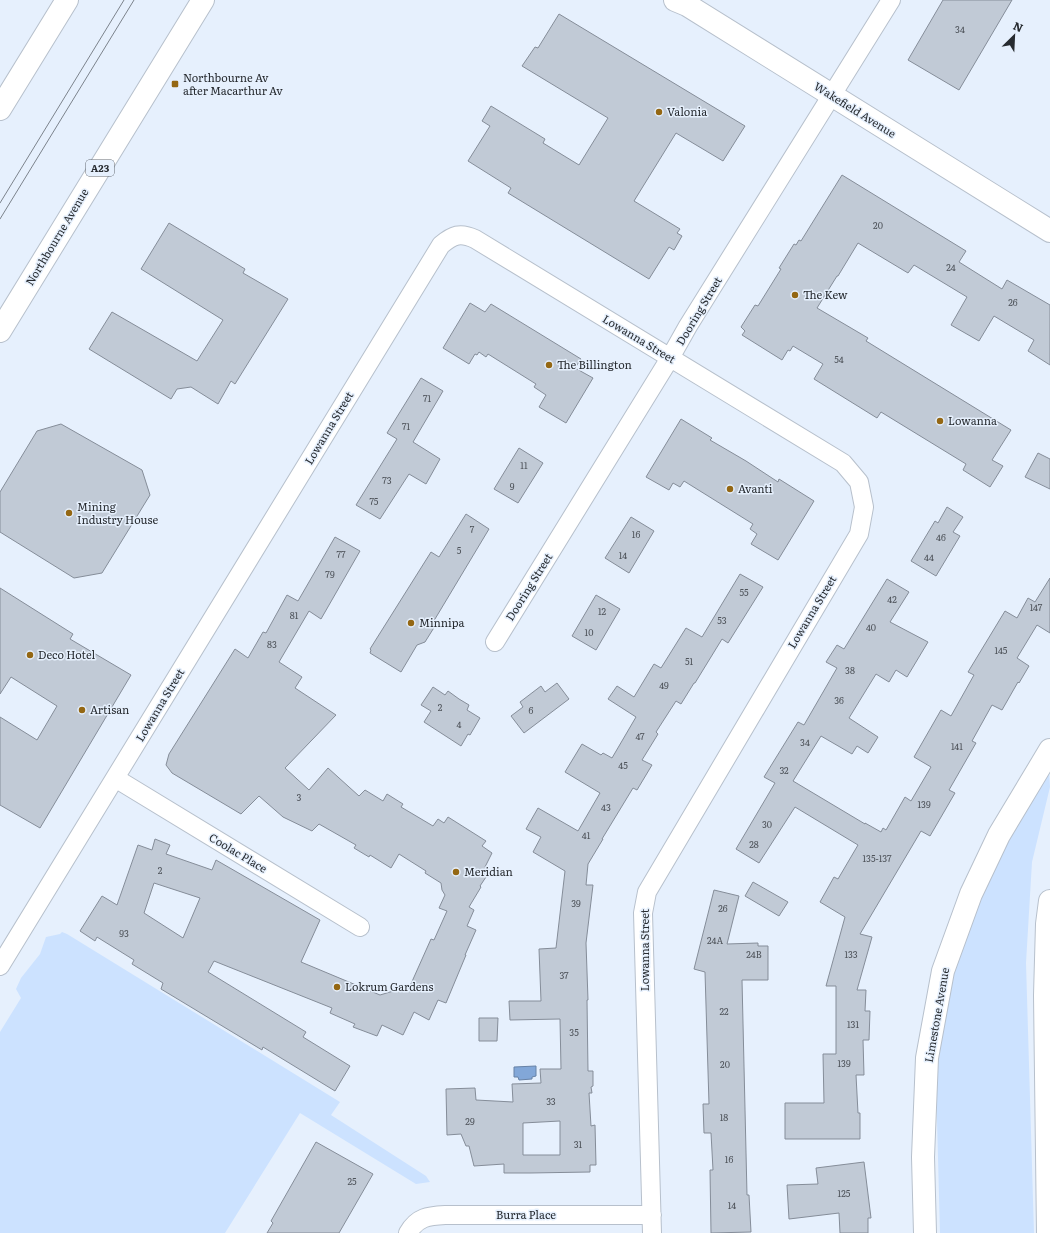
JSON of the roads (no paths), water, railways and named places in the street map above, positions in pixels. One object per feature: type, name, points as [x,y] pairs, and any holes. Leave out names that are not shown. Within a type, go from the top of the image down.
[{"type":"main road","points":[[0,109],[67,0]]},
{"type":"main road","name":"Northbourne Avenue","points":[[0,331],[203,0]]},
{"type":"main road","name":"Wakefield Avenue","points":[[681,2],[1050,231]]},
{"type":"main road","name":"Wakefield Avenue","points":[[1023,214],[1050,227]]},
{"type":"main road","name":"Limestone Avenue","points":[[925,1233],[924,1157],[927,1058],[943,971],[971,894],[999,836],[1050,750]]},
{"type":"main road","points":[[1048,1233],[1045,995],[1047,924],[1050,901]]},
{"type":"street","name":"Dooring Street","points":[[495,642],[670,358],[688,326],[891,0]]},
{"type":"street","name":"Lowanna Street","points":[[0,966],[440,245],[450,238],[459,235],[475,239],[843,462],[859,482],[864,507],[859,534],[647,892],[642,913],[652,1233]]},
{"type":"street","name":"Coolac Place","points":[[115,778],[360,927]]},
{"type":"street","name":"Burra Place","points":[[408,1233],[411,1227],[418,1220],[427,1216],[652,1215]]},
{"type":"water","points":[[536,1066],[536,1076],[532,1077],[532,1079],[519,1080],[518,1077],[514,1077],[514,1067]]},
{"type":"tram line","points":[[0,203],[124,0]]},
{"type":"tram line","points":[[0,219],[134,0]]},
{"type":"place","name":"Northbourne Av after Macarthur Av","points":[[175,84]]},
{"type":"place","name":"Valonia","points":[[659,112]]},
{"type":"place","name":"The Kew","points":[[795,295]]},
{"type":"place","name":"The Billington","points":[[549,365]]},
{"type":"place","name":"Lowanna","points":[[940,421]]},
{"type":"place","name":"Avanti","points":[[730,489]]},
{"type":"place","name":"Mining Industry House","points":[[69,513]]},
{"type":"place","name":"Minnipa","points":[[411,623]]},
{"type":"place","name":"Deco Hotel","points":[[30,655]]},
{"type":"place","name":"Artisan","points":[[82,710]]},
{"type":"place","name":"Meridian","points":[[456,872]]},
{"type":"place","name":"Lokrum Gardens","points":[[337,987]]}]
